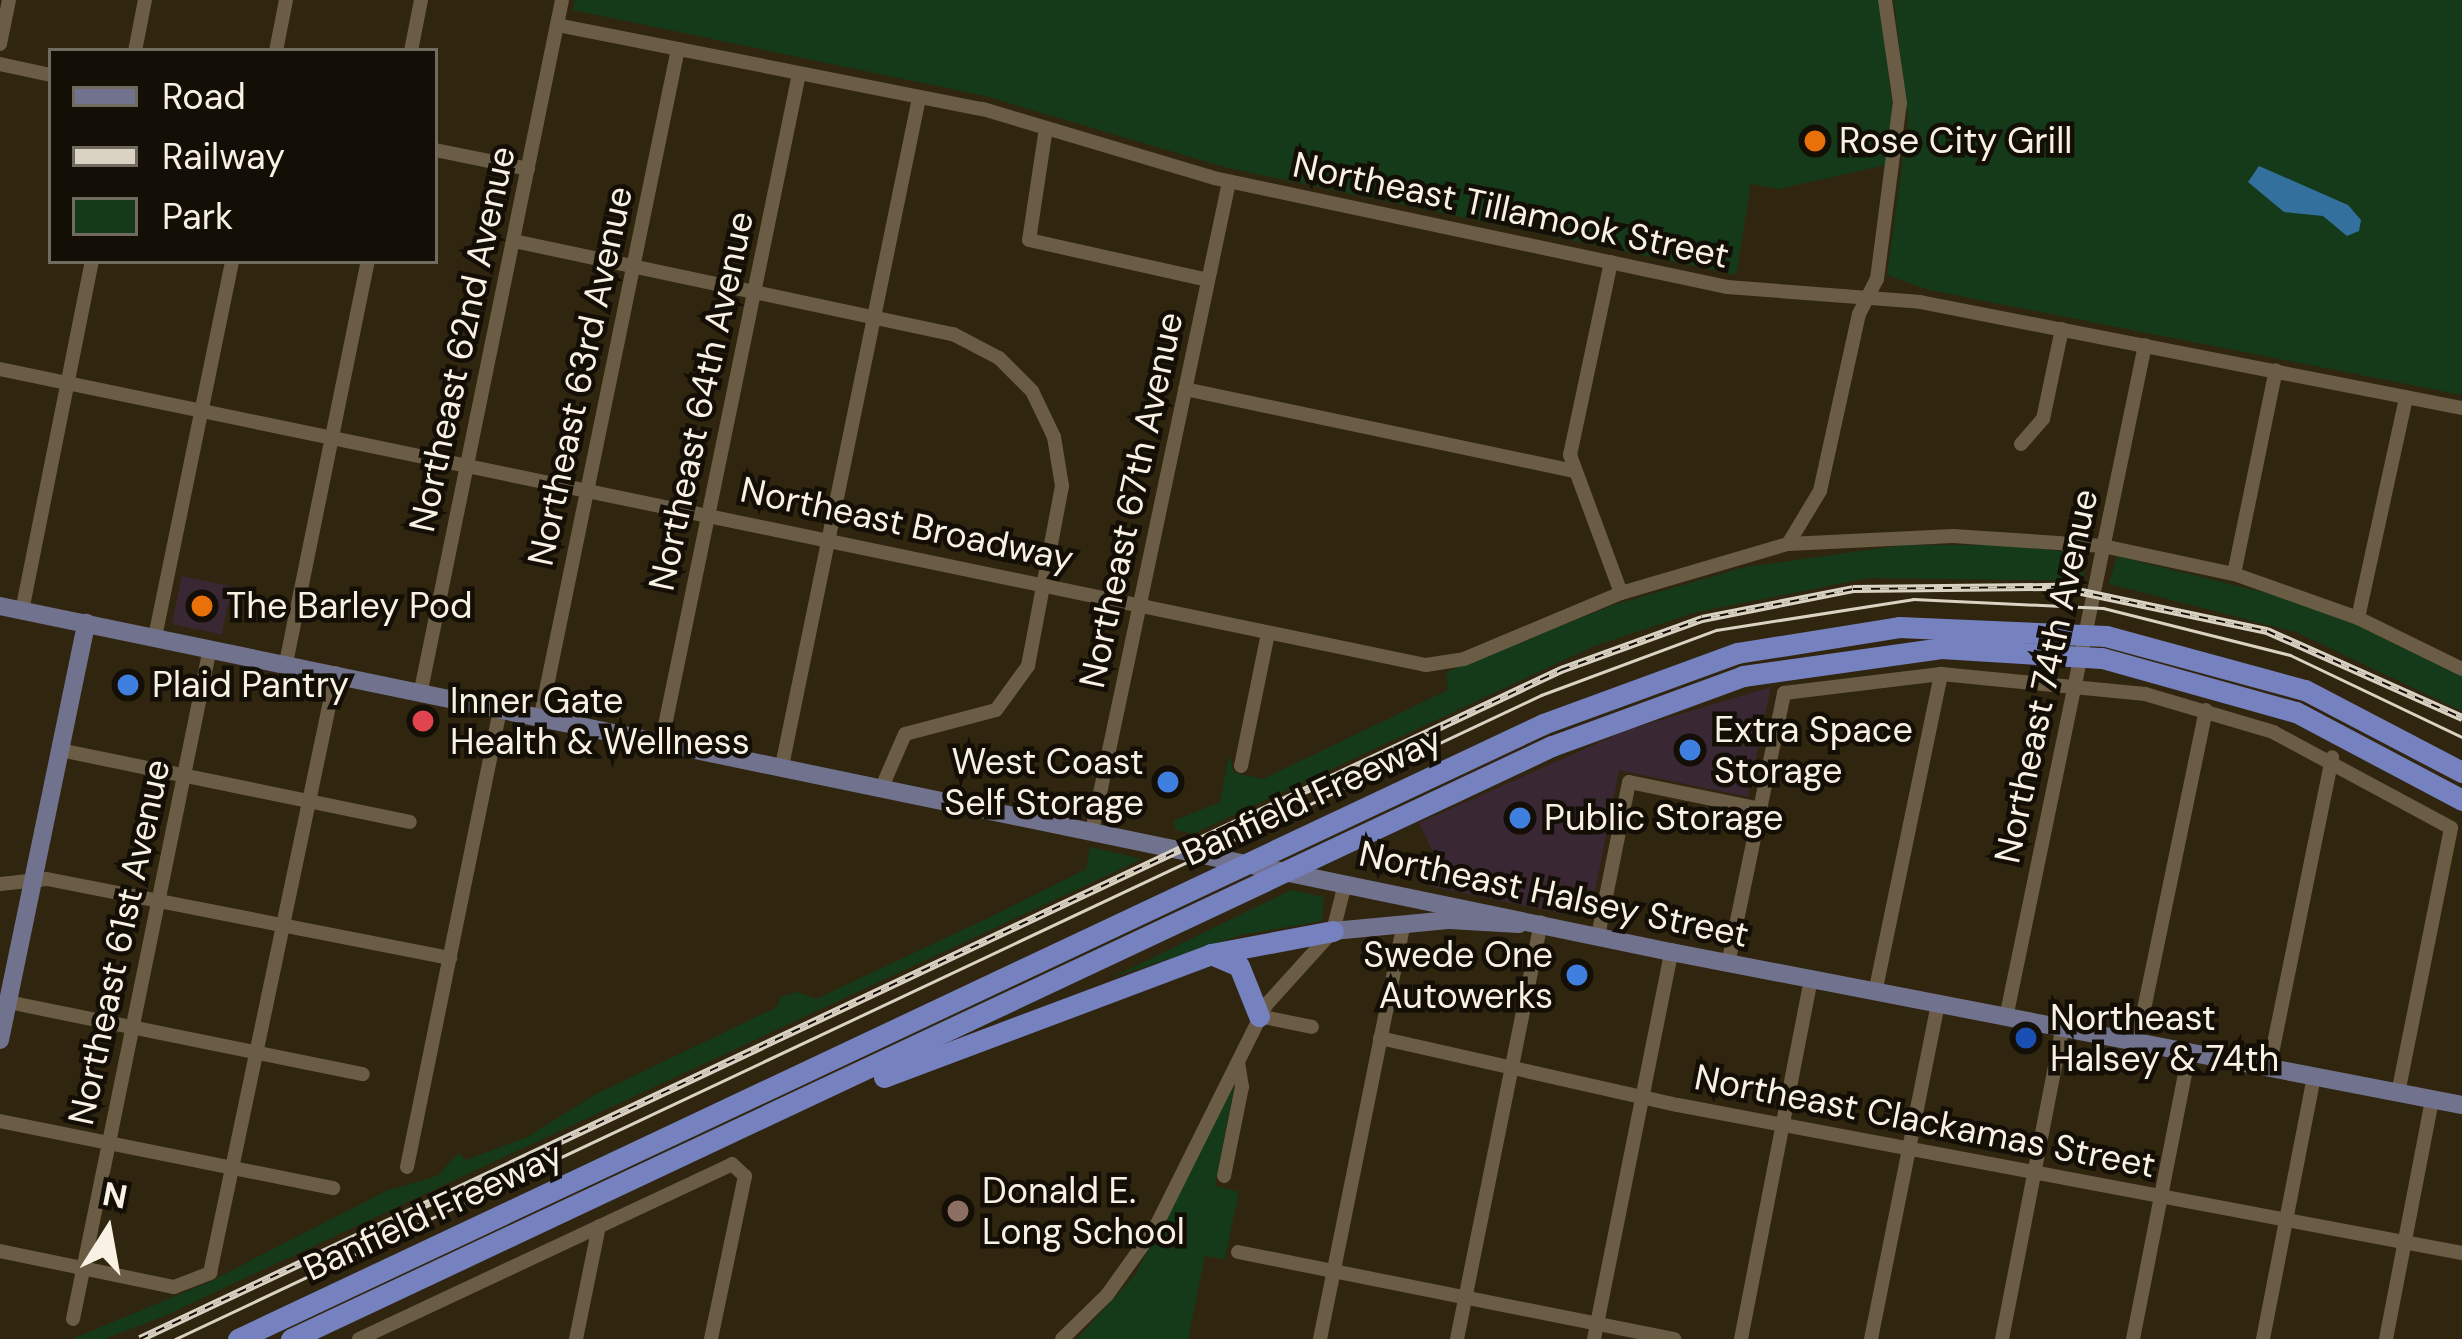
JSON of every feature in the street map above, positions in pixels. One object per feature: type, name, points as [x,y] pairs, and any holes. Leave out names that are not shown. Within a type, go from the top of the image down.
[{"type":"highway","name":"Banfield Freeway","points":[[238,1339],[1543,724],[1737,653],[1900,627],[2106,636],[2305,690],[2462,772]]},
{"type":"highway","name":"Banfield Freeway","points":[[291,1339],[314,1334],[1588,729],[1705,687],[1801,663],[1982,648],[2140,665],[2314,720],[2462,800]]},
{"type":"highway","points":[[771,1117],[1211,954],[1333,931]]},
{"type":"highway","points":[[1211,954],[1239,966],[1259,1016]]},
{"type":"main road","name":"Northeast Halsey Street","points":[[0,606],[1728,964],[2462,1105]]},
{"type":"main road","points":[[0,1040],[86,623]]},
{"type":"main road","points":[[1333,931],[1404,923],[1541,922]]},
{"type":"street","points":[[0,44],[9,0]]},
{"type":"street","points":[[136,48],[145,0]]},
{"type":"street","points":[[277,48],[286,0]]},
{"type":"street","points":[[412,48],[422,0]]},
{"type":"street","name":"Northeast 62nd Avenue","points":[[421,690],[562,0]]},
{"type":"street","points":[[1788,544],[1820,491],[1867,296],[1876,279],[1899,114],[1885,0]]},
{"type":"street","name":"Northeast Tillamook Street","points":[[557,25],[919,98],[1046,128],[1229,182],[1744,290],[1867,296],[2062,329],[2462,408]]},
{"type":"street","name":"Northeast 63rd Avenue","points":[[541,715],[678,50]]},
{"type":"street","points":[[0,64],[48,74]]},
{"type":"street","name":"Northeast 64th Avenue","points":[[662,740],[799,74]]},
{"type":"street","points":[[782,766],[919,98]]},
{"type":"street","points":[[1046,128],[1029,240],[1208,280]]},
{"type":"street","points":[[438,151],[528,169]]},
{"type":"street","name":"Northeast 67th Avenue","points":[[1092,831],[1229,182]]},
{"type":"street","points":[[514,241],[874,316],[981,346],[1037,399],[1057,446],[1062,486],[1028,666],[1011,696],[988,714],[912,730],[891,753],[882,787]]},
{"type":"street","points":[[1611,262],[1570,455],[1621,593]]},
{"type":"street","points":[[22,611],[91,264]]},
{"type":"street","points":[[155,637],[231,264]]},
{"type":"street","points":[[286,663],[367,264]]},
{"type":"street","points":[[2021,445],[2043,418],[2062,329]]},
{"type":"street","name":"Northeast 74th Avenue","points":[[2006,1018],[2145,345]]},
{"type":"street","name":"Northeast Broadway","points":[[0,369],[588,486],[1268,633],[1439,664],[1621,593],[1788,544],[1952,536],[2102,552],[2234,574],[2358,618],[2462,669]]},
{"type":"street","points":[[2234,574],[2276,370]]},
{"type":"street","points":[[1185,389],[1574,471]]},
{"type":"street","points":[[2358,618],[2406,397]]},
{"type":"street","points":[[1241,766],[1268,633]]},
{"type":"street","name":"Northeast 61st Avenue","points":[[73,1319],[210,648]]},
{"type":"street","points":[[0,1251],[183,1288],[210,1274],[336,673]]},
{"type":"street","points":[[1875,993],[1941,674]]},
{"type":"street","points":[[1728,964],[1784,693],[1941,674],[2076,676],[2206,710],[2332,758],[2452,830],[2398,1093]]},
{"type":"street","points":[[406,1167],[502,707]]},
{"type":"street","points":[[2137,1043],[2206,710]]},
{"type":"street","points":[[59,751],[410,822]]},
{"type":"street","points":[[2269,1068],[2332,758]]},
{"type":"street","points":[[1598,936],[1629,782],[1760,809]]},
{"type":"street","points":[[0,884],[47,879],[450,958]]},
{"type":"street","points":[[1062,1339],[1107,1295],[1155,1228],[1259,1016],[1333,931],[1345,884]]},
{"type":"street","points":[[1456,1339],[1541,922]]},
{"type":"street","points":[[1320,1339],[1404,923]]},
{"type":"street","points":[[1596,1331],[1670,952]]},
{"type":"street","points":[[1741,1339],[1811,980]]},
{"type":"street","points":[[8,1002],[363,1074]]},
{"type":"street","points":[[1871,1339],[1938,1005]]},
{"type":"street","points":[[1259,1016],[1312,1027]]},
{"type":"street","points":[[2002,1339],[2062,1029]]},
{"type":"street","name":"Northeast Clackamas Street","points":[[1380,1038],[1783,1126],[2462,1253]]},
{"type":"street","points":[[2133,1339],[2189,1053]]},
{"type":"street","points":[[1224,1176],[1242,1087],[1238,1062]]},
{"type":"street","points":[[2263,1339],[2314,1077]]},
{"type":"street","points":[[2386,1339],[2432,1100]]},
{"type":"street","points":[[0,1121],[333,1188]]},
{"type":"street","points":[[369,1337],[728,1165],[745,1176],[711,1339]]},
{"type":"street","points":[[576,1339],[599,1226]]},
{"type":"street","points":[[1238,1252],[1466,1294],[1596,1331],[1674,1339]]},
{"type":"shaded area","name":"The Barley Pod","points":[[182,576],[232,587],[222,635],[172,624]]},
{"type":"shaded area","name":"Public Storage","points":[[1771,687],[1748,797],[1619,770],[1595,891],[1569,886],[1564,914],[1429,886],[1435,856],[1419,823],[1627,730]]},
{"type":"green space","points":[[575,0],[1879,0],[1893,111],[1886,165],[1779,189],[1751,184],[1736,275],[1224,167],[985,96],[573,10]]},
{"type":"green space","points":[[1894,0],[2462,0],[2462,395],[1929,290],[1887,275],[1908,120]]},
{"type":"green space","points":[[1904,545],[2019,545],[2087,555],[2082,581],[1869,578],[1697,612],[1594,646],[1193,834],[1176,830],[1173,821],[1220,802],[1229,754],[1234,773],[1263,779],[1448,690],[1446,672],[1613,605],[1745,567]]},
{"type":"green space","points":[[2117,556],[2314,605],[2462,674],[2462,711],[2296,632],[2109,584]]},
{"type":"green space","points":[[1090,847],[1142,859],[162,1317],[104,1339],[72,1339],[207,1283],[386,1191],[437,1176],[459,1153],[466,1160],[527,1137],[596,1094],[777,1007],[780,997],[797,992],[816,999],[990,917],[1086,869]]},
{"type":"green space","points":[[1291,890],[1324,897],[1322,921],[1241,935],[1111,978]]},
{"type":"green space","points":[[1235,1084],[1215,1186],[1239,1192],[1225,1259],[1205,1256],[1188,1339],[1077,1339],[1135,1275]]},
{"type":"water","points":[[2259,166],[2348,205],[2361,220],[2359,231],[2347,236],[2323,216],[2284,212],[2248,182]]},
{"type":"tram line","points":[[175,1339],[1541,695],[1716,630],[1913,599],[2103,608],[2290,655],[2462,737]]},
{"type":"railway","points":[[140,1339],[1561,670],[1702,619],[1853,589],[2058,587],[2267,631],[2462,718]]},
{"type":"place","name":"Rose City Grill","points":[[1815,141]]},
{"type":"place","name":"The Barley Pod","points":[[202,606]]},
{"type":"place","name":"Plaid Pantry","points":[[128,685]]},
{"type":"place","name":"Inner Gate Health & Wellness","points":[[423,721]]},
{"type":"place","name":"Extra Space Storage","points":[[1690,750]]},
{"type":"place","name":"West Coast Self Storage","points":[[1168,782]]},
{"type":"place","name":"Public Storage","points":[[1520,818]]},
{"type":"place","name":"Swede One Autowerks","points":[[1577,975]]},
{"type":"place","name":"Northeast Halsey & 74th","points":[[2026,1038]]},
{"type":"place","name":"Donald E. Long School","points":[[958,1211]]}]
